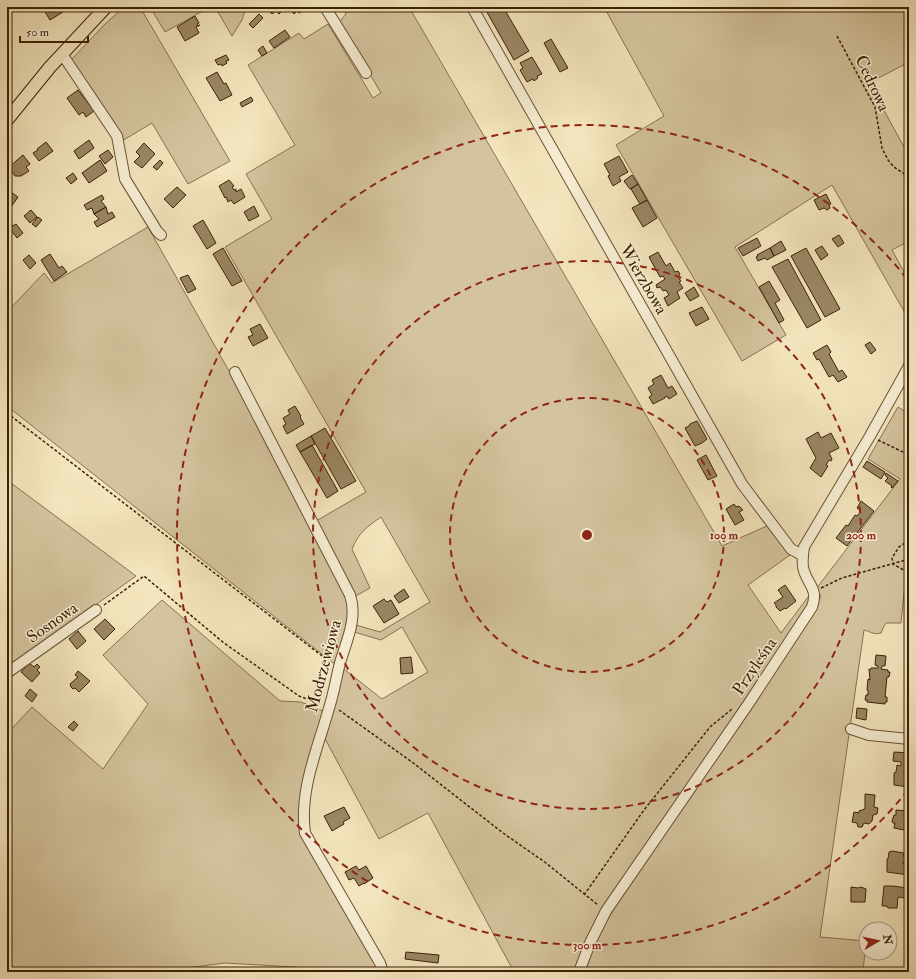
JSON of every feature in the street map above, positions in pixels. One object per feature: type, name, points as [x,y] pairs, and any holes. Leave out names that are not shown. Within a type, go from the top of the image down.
[{"type":"main road","points":[[7,120],[62,54],[106,7]]},
{"type":"street","points":[[325,7],[366,73]]},
{"type":"street","name":"Wierzbowa","points":[[472,7],[742,484],[791,549],[802,555]]},
{"type":"street","points":[[62,54],[117,136],[125,179],[157,231],[161,235]]},
{"type":"street","points":[[815,593],[803,567],[802,555],[804,547],[870,436],[909,366]]},
{"type":"street","name":"Modrzewiowa","points":[[235,372],[350,595],[353,604],[352,622],[330,708],[319,740],[310,774],[303,820],[305,833],[380,963],[383,972]]},
{"type":"street","name":"Przyleśna","points":[[579,972],[590,943],[606,911],[749,703],[812,607],[815,599],[815,593]]},
{"type":"street","name":"Sosnowa","points":[[7,673],[96,610]]},
{"type":"street","points":[[852,729],[869,735],[909,739]]},
{"type":"path","name":"Cedrowa","points":[[837,36],[875,107],[882,148],[888,160],[894,167],[909,177]]},
{"type":"path","points":[[7,414],[339,669]]},
{"type":"path","points":[[870,436],[909,456]]},
{"type":"path","points":[[893,564],[892,558],[899,547],[909,540]]},
{"type":"path","points":[[815,593],[826,585],[842,578],[909,559]]},
{"type":"path","points":[[893,564],[909,572]]},
{"type":"path","points":[[96,610],[144,576],[224,643],[299,696],[330,708],[341,710],[412,762],[503,833],[546,863],[584,895],[606,911]]},
{"type":"path","points":[[584,895],[644,810],[710,728],[731,710],[749,703]]},
{"type":"shaded area","points":[[124,7],[140,7],[230,161],[188,184],[152,123],[122,141],[71,60],[104,25]]},
{"type":"shaded area","points":[[150,7],[207,7],[208,8],[165,32]]},
{"type":"shaded area","points":[[215,7],[246,7],[242,20],[232,36]]},
{"type":"shaded area","points":[[342,7],[409,7],[722,546],[769,525],[790,555],[748,585],[781,633],[808,597],[811,602],[777,654],[618,885],[588,935],[574,972],[514,972],[428,813],[379,839],[323,735],[344,669],[382,699],[428,672],[402,627],[381,640],[354,632],[356,625],[380,632],[430,602],[381,517],[364,530],[352,549],[370,588],[354,597],[316,521],[366,492],[225,247],[272,219],[246,174],[295,145],[248,65],[299,33],[304,39],[328,24],[373,98],[381,93],[340,23],[346,14]]},
{"type":"shaded area","points":[[604,7],[909,7],[909,62],[869,83],[909,156],[909,241],[892,250],[909,281],[909,320],[832,185],[735,247],[786,335],[742,361],[616,145],[664,116]]},
{"type":"shaded area","points":[[148,227],[229,371],[352,609],[337,666],[7,406],[7,321],[11,317],[7,312],[44,273],[52,283]]},
{"type":"shaded area","points":[[898,407],[909,414],[909,583],[905,583],[901,623],[886,623],[879,634],[864,630],[820,937],[858,940],[858,961],[864,961],[863,972],[581,972],[592,945],[625,891],[815,608],[821,596],[816,589],[900,479],[868,459]]},
{"type":"shaded area","points":[[7,480],[136,576],[7,668]]},
{"type":"shaded area","points":[[162,600],[280,701],[301,702],[323,711],[305,774],[298,827],[377,968],[376,972],[344,972],[294,967],[225,963],[154,972],[7,972],[7,734],[32,707],[103,769],[148,704],[103,655]]},
{"type":"building","points":[[42,7],[60,7],[63,12],[50,20]]},
{"type":"building","points":[[266,7],[280,7],[282,11],[279,14],[276,11],[272,14]]},
{"type":"building","points":[[289,7],[304,7],[301,9],[302,11],[299,13],[297,11],[294,14]]},
{"type":"building","points":[[484,7],[503,7],[529,51],[514,60]]},
{"type":"building","points":[[259,14],[263,18],[253,28],[249,24]]},
{"type":"building","points":[[195,16],[199,23],[196,27],[199,33],[185,41],[177,27]]},
{"type":"building","points":[[285,30],[290,37],[274,48],[269,41]]},
{"type":"building","points":[[551,39],[568,68],[560,72],[544,43]]},
{"type":"building","points":[[263,46],[267,53],[262,56],[258,50]]},
{"type":"building","points":[[226,55],[229,60],[226,61],[227,63],[222,66],[221,64],[218,65],[215,60]]},
{"type":"building","points":[[532,57],[542,74],[537,76],[538,78],[534,81],[533,79],[527,82],[520,70],[523,68],[520,63]]},
{"type":"building","points":[[217,72],[224,84],[226,83],[232,95],[220,101],[206,78]]},
{"type":"building","points":[[78,90],[94,111],[86,117],[83,112],[79,115],[67,98]]},
{"type":"building","points":[[251,97],[253,101],[242,107],[240,103]]},
{"type":"building","points":[[89,140],[94,148],[79,159],[74,151]]},
{"type":"building","points":[[46,142],[53,151],[39,161],[33,153]]},
{"type":"building","points":[[144,143],[155,154],[142,168],[134,162],[140,156],[136,152]]},
{"type":"building","points":[[108,150],[113,157],[105,164],[99,156]]},
{"type":"building","points":[[23,155],[30,164],[26,167],[29,171],[21,176],[15,176],[9,167]]},
{"type":"building","points":[[619,156],[628,172],[619,177],[621,181],[613,186],[608,176],[610,175],[604,164]]},
{"type":"building","points":[[100,160],[107,171],[89,183],[82,173]]},
{"type":"building","points":[[160,160],[163,163],[157,170],[153,167]]},
{"type":"building","points":[[73,173],[77,179],[71,184],[66,178]]},
{"type":"building","points":[[632,175],[638,184],[630,189],[624,181]]},
{"type":"building","points":[[229,180],[234,186],[232,187],[234,190],[236,189],[236,192],[241,189],[245,197],[234,204],[231,200],[228,202],[219,186]]},
{"type":"building","points":[[638,184],[647,200],[640,204],[631,189]]},
{"type":"building","points":[[177,187],[186,195],[173,208],[164,199]]},
{"type":"building","points":[[8,190],[18,197],[11,207],[7,205]]},
{"type":"building","points":[[826,194],[831,204],[829,205],[830,208],[827,210],[824,208],[819,210],[814,200]]},
{"type":"building","points":[[102,195],[104,199],[101,201],[106,207],[94,214],[92,208],[87,210],[84,205]]},
{"type":"building","points":[[647,200],[657,218],[643,227],[632,208]]},
{"type":"building","points":[[254,206],[259,216],[249,221],[244,212]]},
{"type":"building","points":[[106,207],[108,214],[112,212],[115,217],[97,227],[94,222],[99,219],[94,214]]},
{"type":"building","points":[[31,210],[37,217],[30,223],[24,216]]},
{"type":"building","points":[[38,217],[42,220],[36,227],[32,224]]},
{"type":"building","points":[[8,219],[13,226],[16,224],[23,233],[17,238],[7,225]]},
{"type":"building","points":[[203,220],[216,243],[207,249],[193,226]]},
{"type":"building","points":[[839,235],[844,243],[838,247],[832,239]]},
{"type":"building","points":[[757,238],[761,246],[743,256],[738,248]]},
{"type":"building","points":[[781,241],[786,250],[774,256],[770,248]]},
{"type":"building","points":[[822,246],[828,255],[821,260],[815,250]]},
{"type":"building","points":[[223,248],[242,281],[232,286],[213,254]]},
{"type":"building","points":[[770,248],[774,256],[767,260],[765,258],[758,261],[756,257],[758,256],[757,255]]},
{"type":"building","points":[[806,248],[840,309],[825,317],[791,256]]},
{"type":"building","points":[[658,252],[666,266],[670,263],[675,272],[678,271],[680,274],[678,277],[681,281],[679,282],[683,288],[677,292],[680,298],[668,306],[664,298],[669,295],[666,290],[663,291],[660,287],[657,288],[656,285],[665,279],[663,276],[660,277],[649,257]]},
{"type":"building","points":[[50,254],[59,268],[62,266],[67,272],[54,281],[41,260]]},
{"type":"building","points":[[29,255],[36,263],[30,269],[23,260]]},
{"type":"building","points":[[788,259],[821,320],[807,328],[772,267]]},
{"type":"building","points":[[188,275],[196,289],[188,293],[180,278]]},
{"type":"building","points":[[769,281],[780,300],[775,303],[784,320],[779,323],[759,287]]},
{"type":"building","points":[[694,287],[699,296],[690,301],[685,293]]},
{"type":"building","points":[[702,307],[709,319],[696,326],[689,313]]},
{"type":"building","points":[[260,324],[268,338],[253,346],[248,337],[253,335],[250,329]]},
{"type":"building","points":[[870,342],[876,350],[871,354],[865,345]]},
{"type":"building","points":[[827,345],[831,352],[829,354],[839,372],[842,370],[847,377],[838,382],[833,375],[829,377],[819,359],[817,360],[813,353]]},
{"type":"building","points":[[661,375],[668,388],[672,386],[677,394],[669,399],[667,396],[653,404],[649,397],[652,395],[648,388],[654,384],[652,380]]},
{"type":"building","points":[[295,406],[304,424],[287,434],[283,426],[286,424],[283,418],[290,414],[288,410]]},
{"type":"building","points":[[697,421],[707,439],[695,446],[685,428]]},
{"type":"building","points":[[325,428],[356,481],[341,489],[311,436]]},
{"type":"building","points":[[818,432],[821,438],[831,433],[839,448],[829,453],[832,459],[831,461],[829,460],[826,465],[828,466],[821,477],[810,468],[816,458],[806,439]]},
{"type":"building","points":[[311,436],[315,444],[300,452],[296,445]]},
{"type":"building","points":[[312,445],[338,491],[327,498],[300,452]]},
{"type":"building","points":[[706,455],[717,476],[708,480],[697,460]]},
{"type":"building","points":[[867,461],[885,472],[881,479],[863,467]]},
{"type":"building","points":[[886,473],[898,481],[892,488],[892,486],[885,481],[888,478],[885,475]]},
{"type":"building","points":[[861,501],[874,511],[847,546],[836,538],[846,525],[848,526],[855,515],[857,516],[861,511],[857,508]]},
{"type":"building","points":[[734,504],[736,507],[739,506],[743,510],[739,512],[744,520],[735,525],[726,509]]},
{"type":"building","points":[[785,585],[796,601],[786,609],[785,608],[780,611],[774,603],[783,597],[778,590]]},
{"type":"building","points":[[404,589],[409,597],[399,603],[394,596]]},
{"type":"building","points":[[384,599],[387,602],[391,600],[399,614],[384,623],[373,606]]},
{"type":"building","points":[[105,619],[115,629],[104,640],[94,629]]},
{"type":"building","points":[[78,631],[86,641],[77,649],[69,639]]},
{"type":"building","points":[[876,655],[886,656],[885,666],[882,666],[881,669],[888,670],[888,672],[890,672],[889,677],[887,677],[885,697],[887,697],[887,702],[885,702],[885,704],[867,702],[867,700],[865,700],[866,695],[868,695],[868,679],[870,680],[869,669],[878,668],[878,666],[875,665]]},
{"type":"building","points":[[411,657],[413,673],[401,674],[400,658]]},
{"type":"building","points":[[29,663],[34,667],[37,664],[40,667],[37,670],[40,673],[32,682],[21,672]]},
{"type":"building","points":[[78,671],[90,681],[79,692],[75,688],[73,689],[70,684],[78,677],[75,675]]},
{"type":"building","points":[[30,689],[37,695],[32,702],[25,696]]},
{"type":"building","points":[[857,708],[867,709],[866,720],[856,718]]},
{"type":"building","points":[[74,721],[78,725],[73,731],[68,727]]},
{"type":"building","points":[[894,752],[909,753],[909,787],[894,785],[894,773],[896,772],[897,765],[901,766],[901,762],[893,761]]},
{"type":"building","points":[[865,794],[875,795],[874,807],[878,808],[877,814],[873,815],[872,821],[869,824],[864,823],[862,827],[858,827],[857,823],[852,822],[854,812],[859,813],[859,811],[865,809]]},
{"type":"building","points":[[344,807],[350,818],[343,822],[344,824],[332,831],[324,816]]},
{"type":"building","points":[[896,810],[908,811],[906,822],[909,822],[909,831],[894,828],[895,823],[892,821],[894,815],[896,815]]},
{"type":"building","points":[[889,852],[904,853],[903,856],[906,857],[906,862],[903,862],[903,864],[909,865],[909,875],[887,872],[887,859]]},
{"type":"building","points":[[356,866],[359,870],[366,866],[373,878],[359,886],[354,878],[349,880],[345,872]]},
{"type":"building","points":[[884,886],[907,888],[906,898],[898,897],[897,908],[882,906]]},
{"type":"building","points":[[851,887],[861,887],[866,889],[865,902],[851,902]]},
{"type":"building","points":[[406,952],[439,955],[438,963],[405,959]]}]
